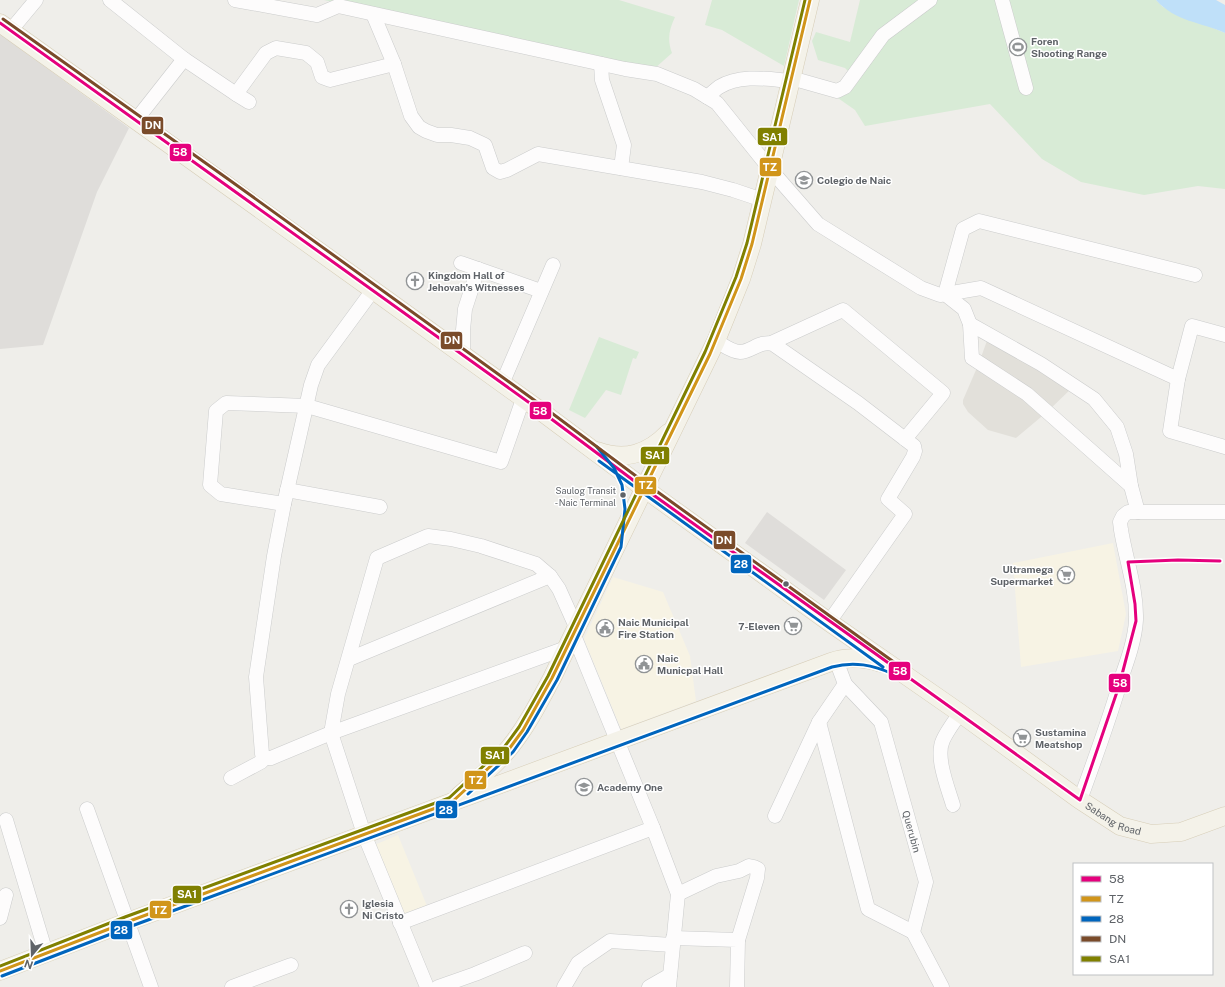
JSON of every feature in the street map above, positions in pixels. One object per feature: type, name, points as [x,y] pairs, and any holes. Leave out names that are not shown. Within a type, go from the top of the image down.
[{"type":"main road","points":[[452,802],[510,748],[534,711],[552,678],[716,341],[744,272],[763,200],[810,0]]},
{"type":"main road","name":"Sabang Road","points":[[5,26],[373,290],[593,450],[644,489],[829,622],[960,713],[1080,800],[1120,826],[1151,834],[1181,832],[1225,816]]},
{"type":"main road","points":[[593,450],[611,455],[622,456],[642,452],[657,443],[676,423]]},
{"type":"main road","points":[[0,971],[127,922],[836,660],[847,658],[866,659],[895,669]]},
{"type":"street","points":[[5,26],[36,0]]},
{"type":"street","points":[[110,0],[184,60],[248,102]]},
{"type":"street","points":[[235,0],[317,15],[338,6],[601,64],[657,74],[694,89],[717,103],[770,169],[818,224],[921,288],[940,295],[981,288],[1178,379]]},
{"type":"street","points":[[707,97],[719,87],[735,81],[762,79],[791,79],[837,91],[845,87],[883,35],[930,0]]},
{"type":"street","points":[[1002,0],[1026,88]]},
{"type":"street","points":[[373,14],[394,64],[411,116],[419,127],[437,135],[451,135],[470,138],[485,146],[493,168],[500,172],[538,154],[702,182],[763,200]]},
{"type":"street","points":[[236,94],[266,53],[276,48],[306,53],[317,62],[322,77],[330,80],[394,64]]},
{"type":"street","points":[[136,120],[184,60]]},
{"type":"street","points":[[601,64],[602,80],[624,145],[621,168]]},
{"type":"street","points":[[945,294],[963,229],[979,221],[1195,274]]},
{"type":"street","points":[[461,263],[541,291]]},
{"type":"street","points":[[502,384],[553,265]]},
{"type":"street","points":[[463,356],[465,310],[478,269]]},
{"type":"street","points":[[265,758],[262,754],[256,676],[274,556],[287,490],[311,385],[318,365],[373,290]]},
{"type":"street","points":[[945,294],[964,309],[970,324],[972,358],[1027,394],[1131,486]]},
{"type":"street","points":[[716,341],[735,351],[741,352],[767,342],[771,343],[843,310],[943,393],[905,439]]},
{"type":"street","points":[[970,324],[1041,364],[1094,399],[1117,427],[1126,454],[1131,486],[1138,512]]},
{"type":"street","points":[[1225,335],[1192,326],[1178,379],[1170,431],[1225,447]]},
{"type":"street","points":[[771,343],[858,404],[914,446],[915,450],[913,457],[888,499],[906,514],[829,622]]},
{"type":"street","points":[[284,504],[221,494],[210,485],[216,411],[226,403],[307,406],[501,462],[523,399]]},
{"type":"street","points":[[287,490],[380,507]]},
{"type":"street","points":[[1080,800],[1120,686],[1136,621],[1132,581],[1120,522],[1123,516],[1128,512],[1225,512]]},
{"type":"street","points":[[427,987],[364,834],[331,732],[338,694],[377,558],[428,536],[451,539],[481,546],[536,564],[550,576],[559,589],[572,636],[618,741],[678,894],[670,981],[649,987]]},
{"type":"street","points":[[349,659],[550,576]]},
{"type":"street","points":[[231,778],[261,762],[265,758],[271,758],[331,732],[572,636]]},
{"type":"street","points":[[775,816],[819,722],[845,684],[836,660]]},
{"type":"street","name":"Querubin","points":[[845,684],[881,722],[926,882],[913,932]]},
{"type":"street","points":[[953,805],[942,767],[941,754],[942,742],[960,713]]},
{"type":"street","points":[[819,722],[868,909],[913,932],[942,987]]},
{"type":"street","points":[[86,809],[151,987]]},
{"type":"street","points":[[6,820],[46,953]]},
{"type":"street","points":[[400,923],[653,828]]},
{"type":"street","points":[[678,894],[716,876],[739,871],[749,866],[758,870],[757,878],[738,940],[737,987]]},
{"type":"street","points":[[0,918],[6,895]]},
{"type":"street","points":[[564,987],[578,963],[610,941],[673,941],[714,938],[738,940]]},
{"type":"street","points":[[438,987],[475,974],[525,953]]},
{"type":"street","points":[[232,987],[291,965]]},
{"type":"shaded area","points":[[0,34],[129,128],[97,192],[43,345],[0,349]]},
{"type":"shaded area","points":[[989,335],[1074,386],[1047,412],[1016,438],[988,430],[968,412],[963,404],[963,400]]},
{"type":"shaded area","points":[[767,512],[846,570],[824,600],[745,543]]},
{"type":"shaded area","points":[[1113,543],[1126,614],[1118,651],[1021,667],[1013,563]]},
{"type":"shaded area","points":[[613,577],[663,592],[690,656],[696,701],[621,729],[584,639]]},
{"type":"shaded area","points":[[398,835],[427,906],[401,915],[372,846]]},
{"type":"green space","points":[[324,0],[619,0],[675,17],[669,35],[672,53],[654,69]]},
{"type":"green space","points":[[712,0],[799,0],[784,66],[722,30],[705,25]]},
{"type":"green space","points":[[860,0],[1156,0],[1163,7],[1225,33],[1225,189],[1198,186],[1144,195],[1081,182],[1042,159],[990,104],[865,126],[855,110],[835,96],[849,92],[858,81],[845,68],[818,60],[812,41],[816,32],[850,42]]},
{"type":"green space","points":[[599,337],[639,352],[636,359],[633,358],[621,395],[606,390],[585,418],[569,410]]},
{"type":"water","points":[[1156,0],[1216,0],[1225,5],[1225,33],[1180,17],[1172,13]]},
{"type":"transit line","name":"SA1","points":[[0,966],[125,917],[449,798],[505,746],[519,727],[548,676],[705,352],[736,277],[747,243],[805,0]]},
{"type":"transit line","name":"TZ","points":[[0,971],[127,922],[452,802],[509,749],[523,730],[552,678],[710,354],[741,279],[752,244],[810,0]]},
{"type":"transit line","name":"DN","points":[[3,19],[228,179],[898,665]]},
{"type":"transit line","name":"58","points":[[0,23],[538,409],[645,489],[1080,800]]},
{"type":"transit line","name":"28","points":[[468,794],[513,752],[527,732],[557,680],[621,547],[625,509],[622,485],[614,468],[597,447]]},
{"type":"transit line","name":"28","points":[[599,461],[883,667]]},
{"type":"transit line","name":"58","points":[[1128,562],[1178,560],[1220,561]]},
{"type":"transit line","name":"58","points":[[1080,800],[1119,686],[1136,621],[1135,604],[1128,562]]},
{"type":"transit line","name":"28","points":[[2,976],[129,927],[832,667],[856,664],[871,666],[893,674]]},
{"type":"place","name":"Foren Shooting Range","points":[[1018,47]]},
{"type":"place","name":"Colegio de Naic","points":[[804,180]]},
{"type":"place","name":"Kingdom Hall of Jehovah's Witnesses","points":[[415,281]]},
{"type":"place","name":"Saulog Transit - Naic Terminal","points":[[623,495]]},
{"type":"place","name":"Ultramega Supermarket","points":[[1066,575]]},
{"type":"place","name":"7-Eleven","points":[[793,626]]},
{"type":"place","name":"Naic Municipal Fire Station","points":[[605,628]]},
{"type":"place","name":"Naic Municpal Hall","points":[[644,664]]},
{"type":"place","name":"Sustamina Meatshop","points":[[1022,738]]},
{"type":"place","name":"Academy One","points":[[584,787]]},
{"type":"place","name":"Iglesia Ni Cristo","points":[[349,909]]}]
